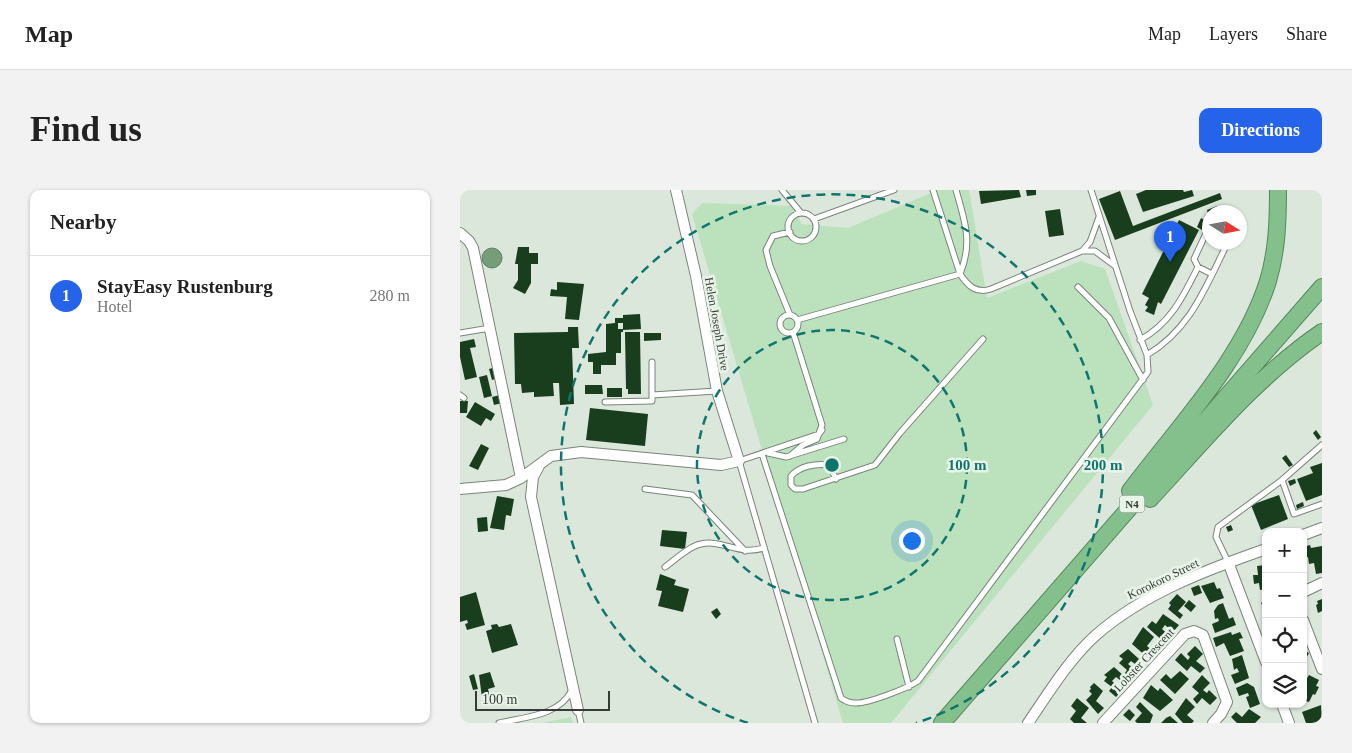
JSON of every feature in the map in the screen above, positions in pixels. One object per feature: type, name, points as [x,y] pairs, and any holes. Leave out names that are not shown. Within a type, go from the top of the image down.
[{"type":"highway","points":[[1008,649],[1033,614],[1218,376],[1244,336],[1258,308],[1270,270],[1277,233],[1278,190]]},
{"type":"highway","name":"N4","points":[[942,723],[1322,286]]},
{"type":"highway","points":[[950,723],[1216,427],[1271,372],[1322,332]]},
{"type":"street","name":"Helen Joseph Drive","points":[[676,190],[696,276],[717,391],[739,461]]},
{"type":"street","points":[[460,234],[470,240],[473,248],[521,478]]},
{"type":"street","points":[[460,489],[506,485],[521,478],[551,456],[581,452],[701,464],[721,464],[739,461]]},
{"type":"street","points":[[540,463],[533,477],[531,497],[578,710]]},
{"type":"street","points":[[1307,534],[1322,528]]},
{"type":"street","name":"Korokoro Street","points":[[1028,723],[1069,666],[1095,636],[1105,628],[1147,599],[1228,562],[1262,549]]},
{"type":"street","points":[[1228,562],[1262,651]]},
{"type":"street","points":[[1307,590],[1322,583]]},
{"type":"street","points":[[1307,630],[1322,669]]},
{"type":"street","name":"Lobster Crescent","points":[[1103,723],[1184,634],[1194,631],[1203,636],[1226,695],[1226,707],[1213,723]]},
{"type":"street","points":[[1283,708],[1289,723]]},
{"type":"lane","points":[[782,190],[801,213],[809,215],[814,219],[816,230],[808,240],[795,239],[790,232],[791,220],[801,213]]},
{"type":"lane","points":[[814,219],[894,190]]},
{"type":"lane","points":[[933,190],[960,274],[966,284],[984,292],[1082,251],[1095,251],[1114,266]]},
{"type":"lane","points":[[956,190],[968,238],[967,257],[960,274]]},
{"type":"lane","points":[[765,454],[840,698],[856,704],[909,687],[924,674],[1148,372],[1147,355],[1114,266],[1112,250],[1090,190]]},
{"type":"lane","points":[[1082,251],[1090,242],[1100,217]]},
{"type":"lane","points":[[790,232],[774,236],[766,250],[790,315],[798,320],[960,274]]},
{"type":"lane","points":[[1202,243],[1194,259],[1198,267],[1212,274]]},
{"type":"lane","points":[[1147,355],[1172,338],[1185,323],[1224,250]]},
{"type":"lane","points":[[1140,340],[1154,332],[1167,321],[1185,294],[1198,267]]},
{"type":"lane","points":[[1078,287],[1109,318],[1143,380]]},
{"type":"lane","points":[[790,315],[783,317],[781,327],[786,331],[792,332]]},
{"type":"lane","points":[[792,332],[797,327],[798,320]]},
{"type":"lane","points":[[460,333],[491,328]]},
{"type":"lane","points":[[790,456],[803,445],[817,439],[822,430],[792,332]]},
{"type":"lane","points":[[836,479],[829,466],[821,464],[795,471],[791,476],[791,485],[795,489],[803,489],[836,479],[875,465],[900,433],[983,339]]},
{"type":"lane","points":[[605,402],[652,401],[652,362]]},
{"type":"lane","points":[[652,395],[717,391]]},
{"type":"lane","points":[[815,723],[739,461],[765,454],[819,434],[822,430]]},
{"type":"lane","points":[[765,454],[786,457],[844,439]]},
{"type":"lane","points":[[1228,562],[1216,537],[1218,527],[1282,480],[1322,445]]},
{"type":"lane","points":[[1282,480],[1294,514],[1322,504]]},
{"type":"lane","points":[[645,489],[692,495],[745,551]]},
{"type":"lane","points":[[665,567],[701,544],[713,544],[745,551],[764,548]]},
{"type":"lane","points":[[897,639],[909,687]]},
{"type":"lane","points":[[499,723],[543,713],[555,708],[564,703],[574,688]]},
{"type":"lane","points":[[578,710],[581,723]]},
{"type":"shaded area","points":[[938,190],[969,190],[987,298],[1081,261],[1105,269],[1153,405],[891,723],[843,723],[692,214],[702,203],[795,206],[801,224],[848,228]]},
{"type":"shaded area","points":[[492,248],[499,251],[502,258],[499,265],[492,268],[485,265],[482,258],[485,251]]},
{"type":"shaded area","points":[[571,717],[573,723],[542,723]]},
{"type":"building","points":[[1019,190],[1021,197],[981,204],[979,191]]},
{"type":"building","points":[[1026,190],[1036,190],[1036,195],[1027,196]]},
{"type":"building","points":[[1146,190],[1183,190],[1184,192],[1192,190],[1194,196],[1143,212],[1136,194]]},
{"type":"building","points":[[1120,191],[1133,226],[1220,193],[1222,199],[1202,205],[1202,207],[1115,240],[1099,199]]},
{"type":"building","points":[[1060,209],[1064,235],[1049,237],[1045,211]]},
{"type":"building","points":[[1201,218],[1202,230],[1197,227]]},
{"type":"building","points":[[1179,220],[1199,230],[1161,304],[1158,302],[1154,315],[1145,311],[1148,307],[1145,305],[1149,298],[1142,294]]},
{"type":"building","points":[[518,247],[529,247],[529,253],[538,253],[538,264],[531,264],[531,283],[525,294],[513,288],[518,280],[518,264],[515,264]]},
{"type":"building","points":[[557,282],[584,284],[579,320],[565,319],[567,297],[550,296],[551,289],[557,290]]},
{"type":"building","points":[[640,314],[641,329],[623,330],[621,332],[621,353],[616,353],[616,365],[601,365],[601,374],[593,374],[593,362],[588,362],[588,354],[606,352],[606,324],[615,323],[615,318],[623,318],[623,315]],"holes":[[[618,323],[623,323],[623,329],[618,329]]]},
{"type":"building","points":[[568,327],[578,327],[579,348],[572,348],[574,404],[560,405],[559,383],[553,383],[554,396],[534,397],[534,392],[522,393],[521,384],[515,384],[514,333],[568,332]]},
{"type":"building","points":[[625,332],[640,332],[641,394],[628,394],[628,389],[626,389]]},
{"type":"building","points":[[644,333],[661,333],[661,340],[644,341]]},
{"type":"building","points":[[474,339],[476,347],[470,348],[477,377],[465,380],[460,357],[460,342]]},
{"type":"building","points":[[496,367],[498,378],[492,380],[489,369]]},
{"type":"building","points":[[487,375],[492,396],[484,398],[479,377]]},
{"type":"building","points":[[585,385],[602,385],[603,394],[585,394]]},
{"type":"building","points":[[607,388],[622,388],[622,397],[607,397]]},
{"type":"building","points":[[500,395],[502,403],[494,405],[492,397]]},
{"type":"building","points":[[460,401],[468,401],[467,413],[460,413]]},
{"type":"building","points":[[475,402],[495,414],[491,421],[486,418],[481,426],[466,417]]},
{"type":"building","points":[[590,408],[648,414],[645,446],[586,440]]},
{"type":"building","points":[[1316,430],[1321,437],[1318,440],[1313,433]]},
{"type":"building","points":[[481,444],[489,448],[478,470],[469,466]]},
{"type":"building","points":[[1286,455],[1293,465],[1289,467],[1282,458]]},
{"type":"building","points":[[1322,463],[1322,495],[1306,501],[1297,479],[1313,473],[1310,467]]},
{"type":"building","points":[[1295,479],[1296,483],[1290,486],[1288,481]]},
{"type":"building","points":[[1279,495],[1288,519],[1261,530],[1251,505]]},
{"type":"building","points":[[497,496],[514,499],[511,516],[506,515],[504,530],[490,528]]},
{"type":"building","points":[[1303,502],[1304,506],[1297,509],[1296,505]]},
{"type":"building","points":[[487,517],[488,531],[478,532],[477,518]]},
{"type":"building","points":[[1231,525],[1233,530],[1228,532],[1226,527]]},
{"type":"building","points":[[662,530],[687,532],[685,549],[660,546]]},
{"type":"building","points":[[1310,545],[1311,548],[1322,546],[1322,573],[1316,574],[1314,563],[1309,564],[1307,546]]},
{"type":"building","points":[[1262,565],[1262,590],[1260,590],[1259,583],[1254,584],[1253,575],[1258,575],[1257,566]]},
{"type":"building","points":[[660,574],[676,580],[674,585],[689,589],[683,612],[658,606],[662,591],[656,590]]},
{"type":"building","points":[[1214,582],[1217,589],[1220,588],[1224,598],[1210,603],[1201,586]]},
{"type":"building","points":[[1199,585],[1202,593],[1194,596],[1191,588]]},
{"type":"building","points":[[476,592],[485,625],[467,630],[465,624],[468,623],[467,620],[460,622],[460,597]]},
{"type":"building","points":[[1177,594],[1186,602],[1178,611],[1183,615],[1180,619],[1168,609],[1171,605],[1169,603]]},
{"type":"building","points":[[1322,599],[1322,611],[1318,613],[1317,601]]},
{"type":"building","points":[[1189,600],[1196,606],[1191,612],[1184,606]]},
{"type":"building","points":[[1223,603],[1229,619],[1233,617],[1236,625],[1215,633],[1212,624],[1219,621],[1218,618],[1215,619],[1214,611],[1218,605]]},
{"type":"building","points":[[717,608],[721,614],[716,619],[711,612]]},
{"type":"building","points":[[1163,614],[1179,625],[1173,632],[1165,625],[1162,629],[1169,635],[1163,641],[1147,627],[1152,621],[1156,624]]},
{"type":"building","points":[[497,624],[499,627],[511,624],[518,645],[492,653],[486,631],[492,629],[491,625]]},
{"type":"building","points":[[1143,627],[1154,637],[1147,646],[1154,652],[1148,658],[1132,644]]},
{"type":"building","points":[[1231,632],[1232,635],[1240,632],[1243,638],[1239,639],[1244,651],[1230,656],[1224,643],[1216,647],[1213,638]]},
{"type":"building","points":[[1195,646],[1203,654],[1196,661],[1205,668],[1200,673],[1191,666],[1187,671],[1175,660],[1181,653],[1188,660],[1190,657],[1187,654]]},
{"type":"building","points":[[1128,649],[1139,659],[1135,664],[1131,661],[1128,664],[1136,671],[1132,679],[1125,673],[1127,670],[1119,663],[1123,659],[1119,656]]},
{"type":"building","points":[[1242,655],[1249,678],[1235,684],[1231,675],[1239,672],[1237,668],[1234,670],[1232,659]]},
{"type":"building","points":[[1114,667],[1124,676],[1120,680],[1116,677],[1112,681],[1122,690],[1116,697],[1109,691],[1112,687],[1104,681],[1107,677],[1104,675]]},
{"type":"building","points":[[1180,671],[1189,679],[1175,694],[1160,680],[1166,674],[1171,679]]},
{"type":"building","points":[[490,672],[495,687],[488,689],[490,696],[482,698],[479,675]]},
{"type":"building","points":[[474,674],[478,689],[473,690],[469,676]]},
{"type":"building","points":[[1202,675],[1210,683],[1203,690],[1207,693],[1209,690],[1217,698],[1210,705],[1202,698],[1197,704],[1193,699],[1199,693],[1192,687]]},
{"type":"building","points":[[1309,675],[1319,680],[1316,686],[1319,687],[1309,702],[1307,702],[1307,678]]},
{"type":"building","points":[[1094,683],[1103,691],[1096,701],[1104,708],[1098,714],[1086,700],[1092,694],[1089,691]]},
{"type":"building","points":[[1247,683],[1254,687],[1260,704],[1250,708],[1246,697],[1249,696],[1248,693],[1239,696],[1236,688]]},
{"type":"building","points":[[1151,685],[1158,691],[1160,688],[1173,700],[1160,711],[1143,698]]},
{"type":"building","points":[[1077,698],[1089,708],[1081,718],[1087,723],[1074,723],[1070,719],[1076,711],[1071,706]]},
{"type":"building","points":[[1186,698],[1195,707],[1187,715],[1194,721],[1192,723],[1183,723],[1175,714]]},
{"type":"building","points":[[1140,702],[1153,715],[1150,723],[1137,723],[1135,721],[1142,713],[1136,707]]},
{"type":"building","points":[[1321,705],[1322,723],[1306,723],[1302,712]]},
{"type":"building","points":[[1129,709],[1135,715],[1130,721],[1123,715]]},
{"type":"building","points":[[1249,709],[1261,717],[1255,723],[1237,723],[1231,717],[1236,712],[1242,717]]},
{"type":"building","points":[[1170,716],[1178,723],[1161,723],[1166,718]]},
{"type":"place","name":"StayEasy Rustenburg","points":[[1170,262]]}]
